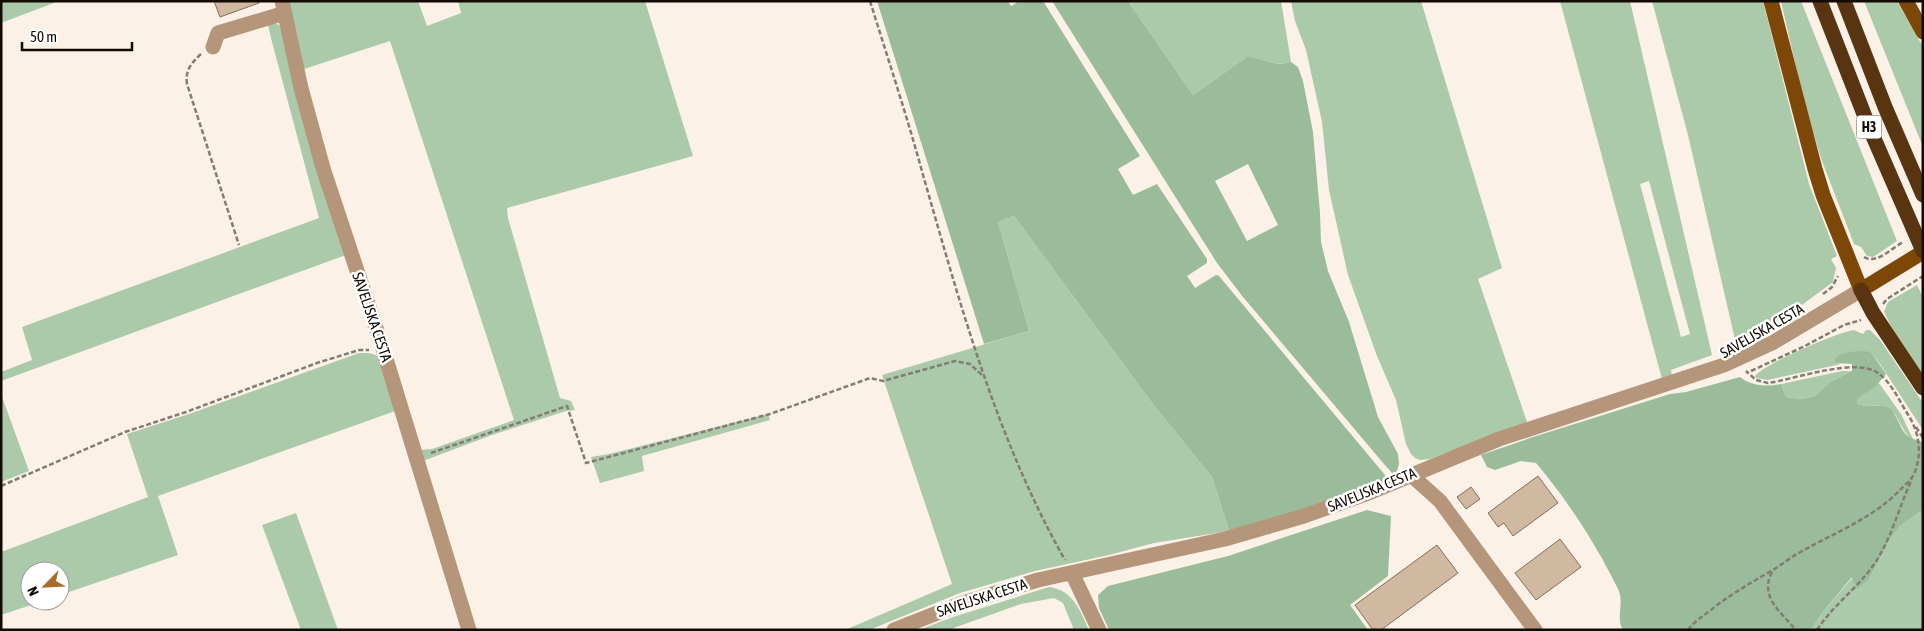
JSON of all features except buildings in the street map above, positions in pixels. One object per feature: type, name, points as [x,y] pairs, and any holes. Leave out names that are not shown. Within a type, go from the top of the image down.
[{"type":"highway","name":"H3","points":[[1820,1],[1873,136],[1923,252]]},
{"type":"highway","name":"H3","points":[[1844,1],[1923,195]]},
{"type":"highway","points":[[1861,290],[1873,313],[1923,388]]},
{"type":"main road","points":[[1772,1],[1823,195],[1861,290],[1923,252]]},
{"type":"main road","points":[[1906,1],[1923,32]]},
{"type":"street","name":"SAVELJSKA CESTA","points":[[284,7],[301,88],[323,168],[383,349],[469,630]]},
{"type":"street","points":[[213,46],[218,33],[284,7]]},
{"type":"street","name":"SAVELJSKA CESTA","points":[[894,630],[960,604],[1038,580],[1260,530],[1333,506],[1499,439],[1705,372],[1740,358],[1772,343],[1861,290]]},
{"type":"street","points":[[1411,475],[1440,501],[1536,630]]},
{"type":"street","points":[[1072,573],[1099,630]]},
{"type":"path","points":[[870,1],[905,110],[984,376],[1009,445],[1043,520],[1072,573]]},
{"type":"path","points":[[213,46],[194,60],[186,76],[187,84],[239,245]]},
{"type":"path","points":[[1863,255],[1867,259],[1877,259],[1908,239]]},
{"type":"path","name":"SAVELJSKA CESTA","points":[[1816,299],[1835,284],[1839,270]]},
{"type":"path","points":[[1880,308],[1887,299],[1923,276]]},
{"type":"path","points":[[1,486],[125,432],[186,412],[318,363],[359,350],[383,349]]},
{"type":"path","points":[[1740,358],[1747,372],[1756,380],[1762,382],[1783,381],[1843,368],[1860,366],[1870,368],[1880,374],[1887,382],[1923,438]]},
{"type":"path","points":[[417,458],[567,406],[586,462],[770,414],[870,378],[883,381],[955,361],[970,364],[984,376]]},
{"type":"path","points":[[1817,630],[1835,608],[1850,594],[1874,563],[1891,532],[1900,504],[1914,475],[1919,455],[1920,445],[1911,419]]},
{"type":"path","points":[[1688,630],[1703,616],[1738,590],[1795,555],[1863,519],[1890,500],[1914,475]]},
{"type":"path","points":[[1772,570],[1767,587],[1768,596],[1774,606],[1796,630]]},
{"type":"green space","points":[[1,1],[59,1],[1,23]]},
{"type":"green space","points":[[286,1],[418,1],[427,26],[461,13],[458,1],[645,1],[693,156],[507,208],[508,218],[560,398],[571,401],[575,410],[566,411],[492,435],[423,461],[419,450],[432,449],[514,420],[390,41],[301,70]]},
{"type":"green space","points":[[877,1],[1008,1],[1011,6],[1019,1],[1043,1],[1140,156],[1118,169],[1133,195],[1157,184],[1207,259],[1207,263],[1187,276],[1195,288],[1216,275],[1219,276],[1386,478],[1302,510],[1229,531],[1212,477],[1152,403],[1014,216],[998,222],[1029,331],[984,344]]},
{"type":"green space","points":[[1052,1],[1128,1],[1193,95],[1248,56],[1279,64],[1291,62],[1298,67],[1303,81],[1313,132],[1321,242],[1328,271],[1349,322],[1378,417],[1398,454],[1399,464],[1397,471],[1393,474],[1384,464],[1243,297],[1217,263]],"holes":[[[1248,164],[1278,225],[1247,241],[1215,181]]]},
{"type":"green space","points":[[1128,1],[1281,1],[1291,62],[1279,64],[1248,56],[1193,95]]},
{"type":"green space","points":[[1291,1],[1421,1],[1502,268],[1478,279],[1527,422],[1430,459],[1420,460],[1411,454],[1406,444],[1396,400],[1377,356],[1348,275],[1329,190],[1322,122],[1306,50],[1295,21]]},
{"type":"green space","points":[[1560,1],[1630,1],[1712,355],[1671,370],[1672,376],[1662,379]],"holes":[[[1649,181],[1690,334],[1681,337],[1640,184]]]},
{"type":"green space","points":[[1652,1],[1763,1],[1809,184],[1837,256],[1831,259],[1836,268],[1833,282],[1787,316],[1736,344],[1688,135]]},
{"type":"green space","points":[[1781,1],[1801,1],[1897,241],[1873,257],[1867,256],[1861,247],[1854,244],[1822,161],[1804,103]]},
{"type":"green space","points":[[1864,1],[1897,1],[1923,47],[1923,147]]},
{"type":"green space","points":[[275,23],[282,27],[346,255],[1,381],[1,372],[32,360],[22,327],[319,218],[268,25]]},
{"type":"green space","points":[[1014,216],[1152,403],[1212,477],[1229,531],[1154,543],[1035,571],[960,593],[869,630],[845,630],[952,584],[882,375],[1029,331],[998,222]]},
{"type":"green space","points":[[1917,285],[1923,297],[1923,375],[1884,312],[1888,302]]},
{"type":"green space","points":[[1854,330],[1863,334],[1866,330],[1870,330],[1880,340],[1923,403],[1923,430],[1871,352],[1836,363],[1841,364],[1768,380],[1756,378],[1755,376],[1772,364],[1802,349],[1833,336]]},
{"type":"green space","points":[[1871,352],[1886,374],[1876,386],[1857,399],[1857,403],[1865,406],[1888,407],[1893,411],[1905,433],[1920,441],[1923,445],[1923,510],[1900,526],[1889,541],[1869,579],[1857,589],[1852,577],[1822,613],[1811,630],[1623,630],[1620,620],[1621,600],[1618,589],[1591,539],[1548,477],[1536,463],[1521,461],[1495,470],[1487,467],[1481,455],[1670,394],[1686,392],[1740,377],[1759,385],[1781,384],[1786,397],[1801,399],[1815,396],[1830,382],[1852,371],[1852,364],[1836,363],[1835,359],[1838,356],[1844,353]]},
{"type":"green space","points":[[359,353],[374,354],[381,361],[398,410],[158,496],[178,555],[70,592],[70,561],[20,561],[20,609],[1,615],[1,552],[148,497],[127,434],[189,414]]},
{"type":"green space","points":[[1842,371],[1852,371],[1830,382],[1815,396],[1801,399],[1786,397],[1781,384]]},
{"type":"green space","points":[[1879,383],[1901,414],[1913,439],[1907,435],[1892,411],[1888,408],[1865,406],[1857,403],[1857,399]]},
{"type":"green space","points":[[1,394],[29,471],[1,482]]},
{"type":"green space","points":[[768,414],[770,420],[642,456],[644,471],[600,483],[591,457],[609,454]]},
{"type":"green space","points":[[1367,510],[1391,516],[1388,576],[1350,605],[1368,630],[1109,630],[1099,608],[1098,595],[1108,586],[1228,556]]},
{"type":"green space","points":[[1923,510],[1923,630],[1811,630],[1822,613],[1853,577],[1869,579],[1889,541],[1900,526]]},
{"type":"green space","points":[[296,513],[338,630],[301,630],[262,525]]},
{"type":"green space","points":[[1049,587],[1064,592],[1075,602],[1089,630],[1074,630],[1063,603],[1054,598],[1021,604],[948,630],[919,630],[953,617]]}]
